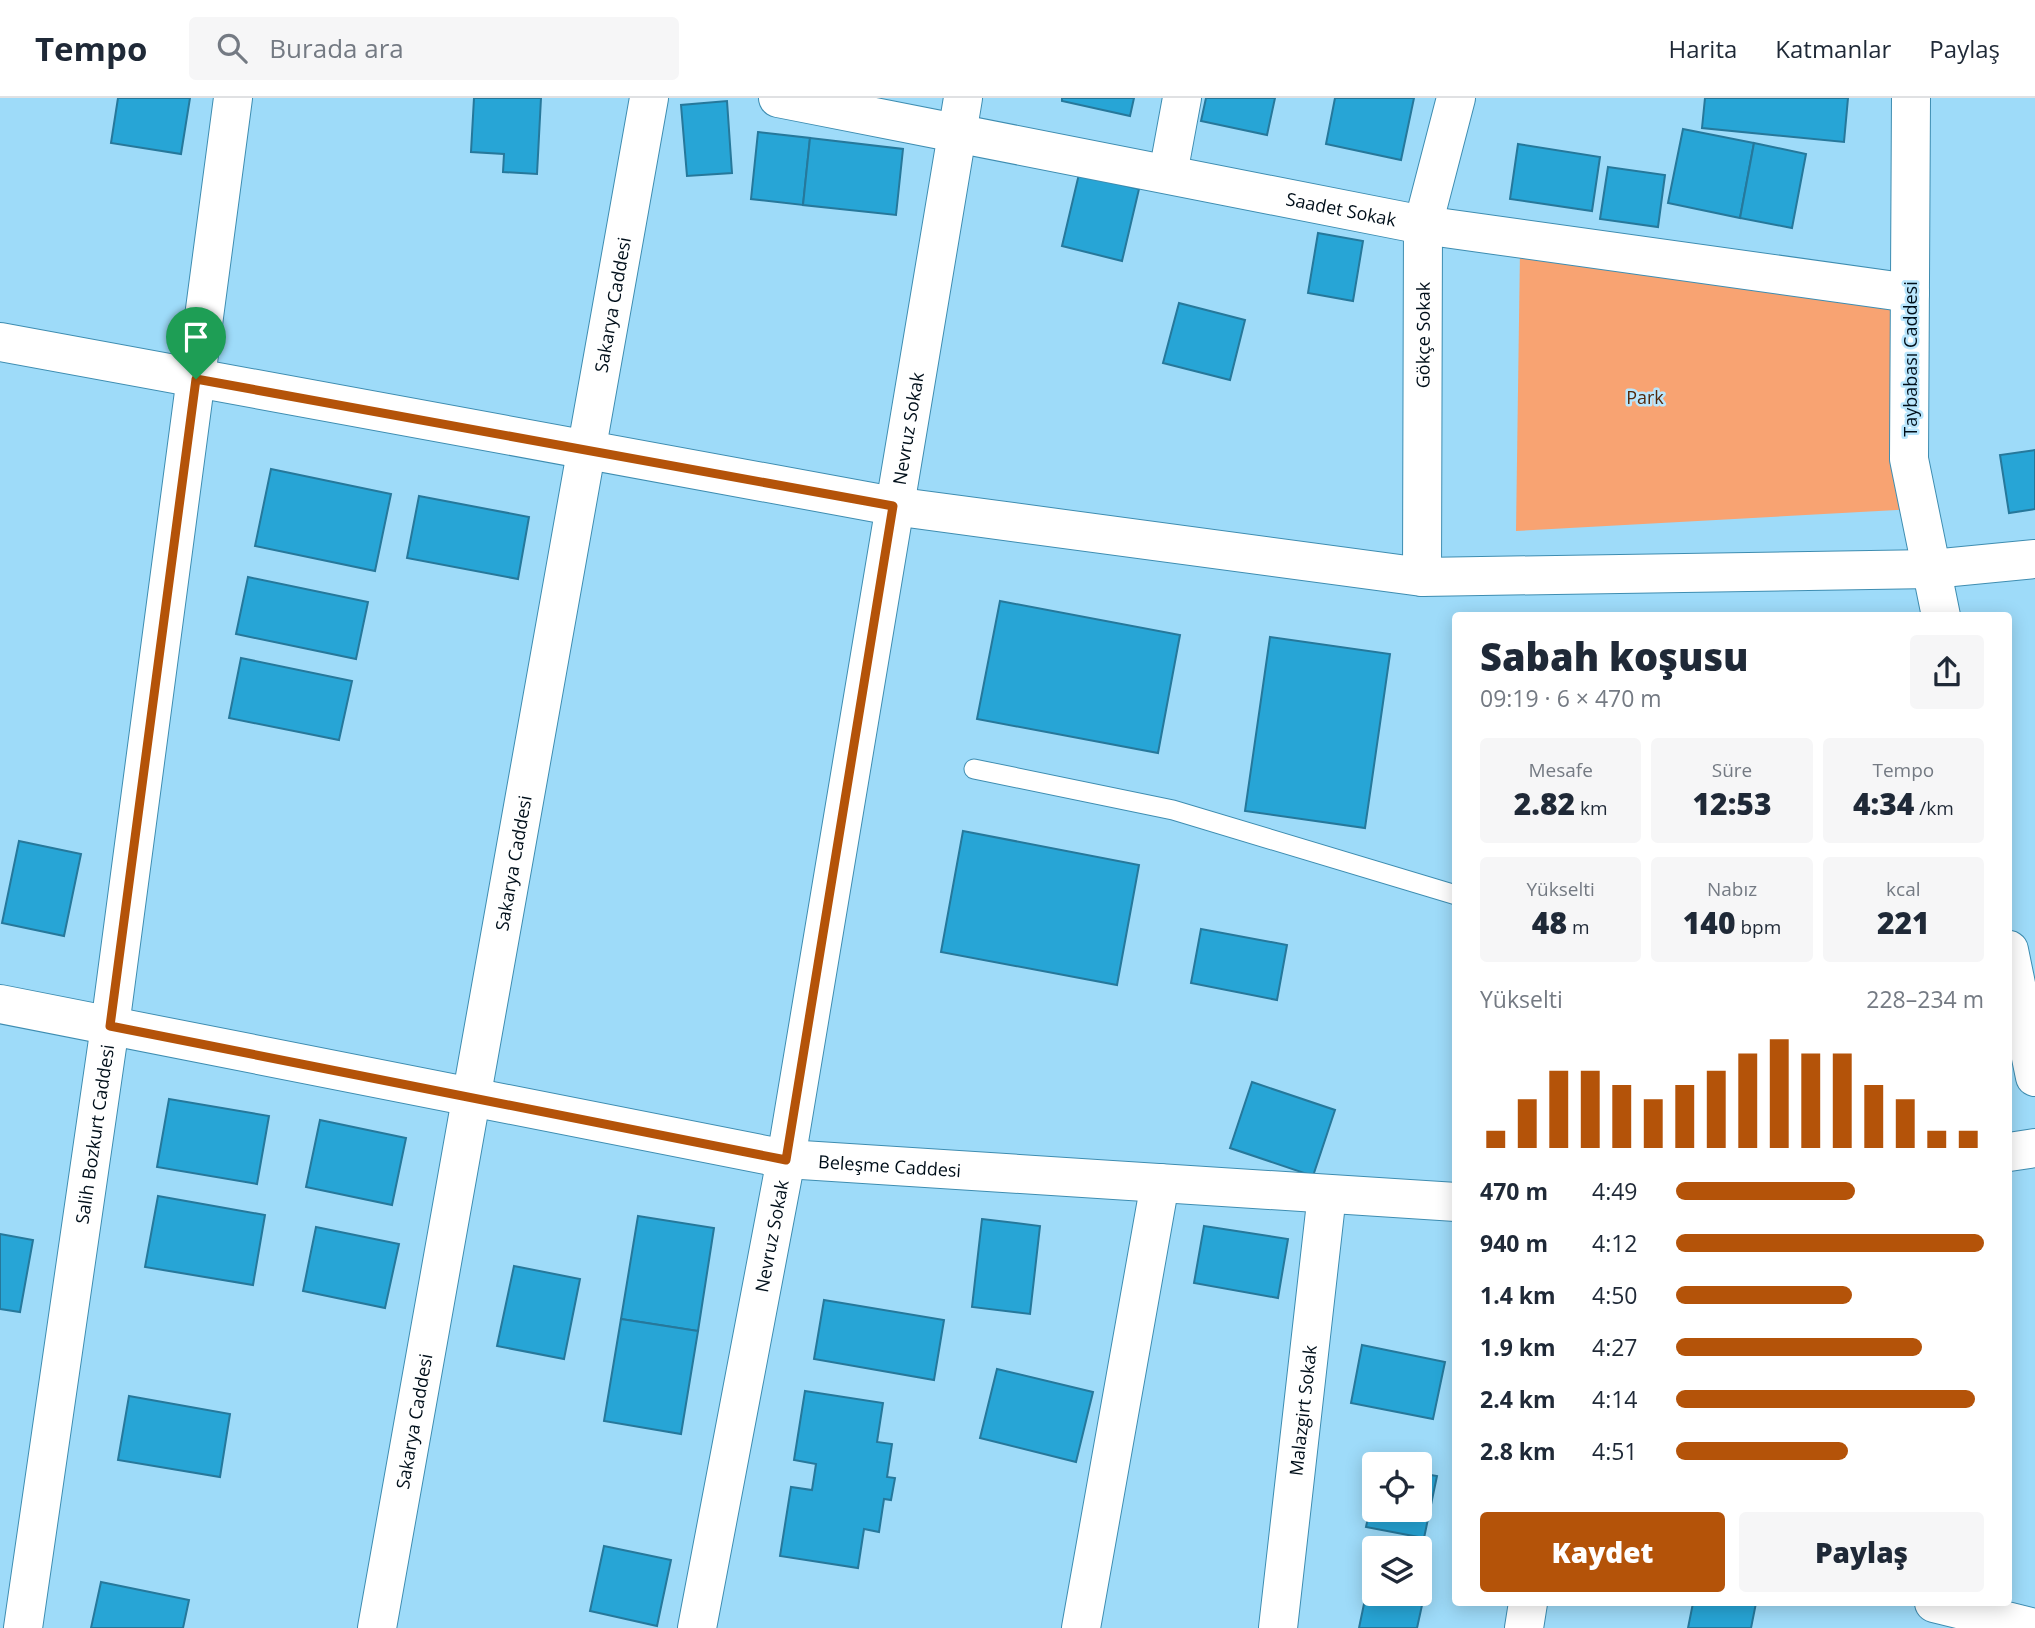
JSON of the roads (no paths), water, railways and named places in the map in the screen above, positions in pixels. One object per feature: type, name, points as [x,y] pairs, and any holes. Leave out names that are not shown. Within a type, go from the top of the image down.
[{"type":"street","name":"Salih Bozkurt Caddesi","points":[[23,1628],[110,1026],[233,98]]},
{"type":"street","name":"Sakarya Caddesi","points":[[377,1628],[649,98]]},
{"type":"street","name":"Saadet Sokak","points":[[778,98],[960,115],[1168,173],[1423,225],[1910,293]]},
{"type":"street","points":[[1168,173],[1182,98]]},
{"type":"street","name":"Gökçe Sokak","points":[[1422,577],[1423,225],[1456,98]]},
{"type":"street","name":"Taybabası Caddesi","points":[[1911,98],[1909,459],[1940,612]]},
{"type":"street","name":"Nevruz Sokak","points":[[697,1628],[786,1160],[960,115]]},
{"type":"street","points":[[0,342],[893,506],[1422,577],[1932,569],[2035,559]]},
{"type":"street","points":[[2012,965],[2035,1077]]},
{"type":"street","name":"Beleşme Caddesi","points":[[0,1004],[786,1160],[1452,1202]]},
{"type":"street","points":[[2012,1152],[2035,1148]]},
{"type":"street","points":[[1081,1628],[1160,1183]]},
{"type":"street","name":"Malazgirt Sokak","points":[[1278,1628],[1327,1194]]},
{"type":"street","points":[[1524,1628],[1528,1606]]},
{"type":"street","points":[[1946,1606],[2035,1628]]},
{"type":"lane","points":[[974,769],[1173,810],[1452,894]]},
{"type":"park label","name":"Park","points":[[1645,397]]}]
